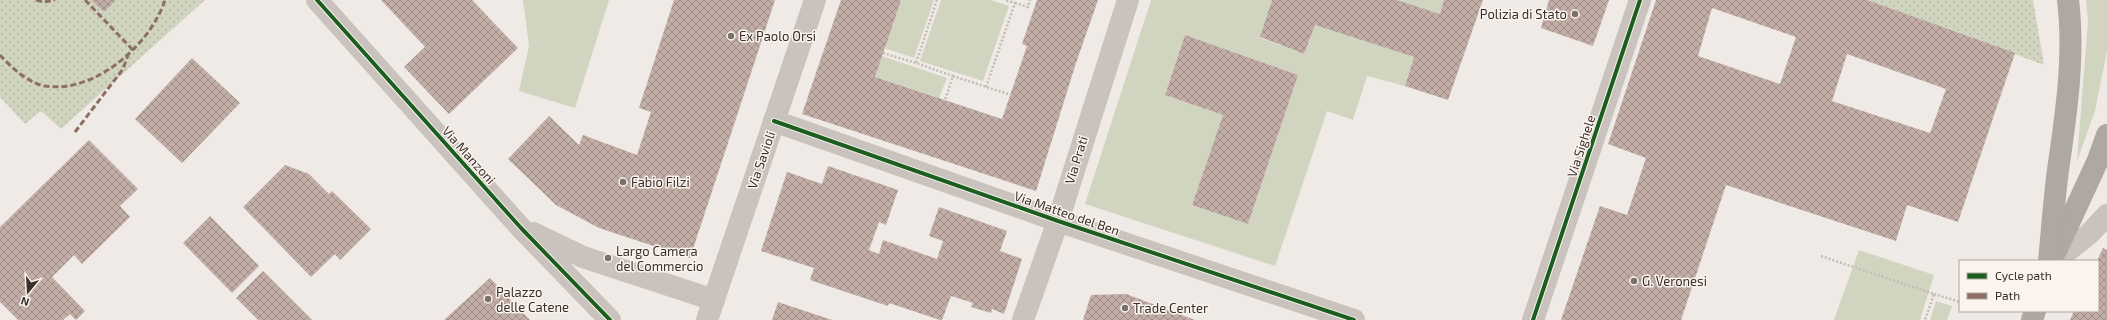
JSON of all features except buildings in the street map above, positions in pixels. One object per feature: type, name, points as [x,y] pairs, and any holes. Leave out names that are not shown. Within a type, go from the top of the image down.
[{"type":"main road","points":[[2050,260],[2058,171],[2068,111],[2071,19],[2068,0]]},
{"type":"main road","points":[[2050,260],[2098,160],[2107,135]]},
{"type":"street","name":"Via Manzoni","points":[[318,0],[521,228],[610,320]]},
{"type":"street","name":"Via Savioli","points":[[707,320],[815,0]]},
{"type":"street","name":"Via Prati","points":[[1023,320],[1058,221],[1128,0]]},
{"type":"street","name":"Via Sighele","points":[[1533,320],[1640,0]]},
{"type":"street","name":"Via Matteo del Ben","points":[[774,121],[1058,221],[1354,320]]},
{"type":"street","points":[[2056,260],[2089,234],[2107,215]]},
{"type":"street","name":"Via Manzoni","points":[[521,228],[583,257],[714,300]]},
{"type":"path","points":[[916,63],[937,0]]},
{"type":"path","points":[[1005,0],[1028,7],[1030,0]]},
{"type":"path","points":[[986,87],[1015,3]]},
{"type":"path","points":[[882,53],[1011,95]]},
{"type":"path","points":[[945,100],[953,76]]},
{"type":"path","points":[[1820,256],[1959,302]]},
{"type":"path","points":[[1926,320],[1934,294]]},
{"type":"green space","points":[[0,0],[205,0],[61,129],[41,111],[25,124],[0,97]]},
{"type":"green space","points":[[523,0],[609,0],[575,108],[519,91],[529,46]]},
{"type":"green space","points":[[901,0],[934,0],[914,58],[884,48]]},
{"type":"green space","points":[[941,0],[991,0],[1009,6],[983,81],[920,61]]},
{"type":"green space","points":[[1151,0],[1272,0],[1260,38],[1304,54],[1315,25],[1414,57],[1405,86],[1367,76],[1353,120],[1327,111],[1275,266],[1085,204]],"holes":[[[1185,35],[1298,75],[1248,224],[1192,205],[1223,115],[1165,95]]]},
{"type":"green space","points":[[1397,0],[1444,0],[1440,14]]},
{"type":"green space","points":[[1866,0],[2033,0],[2044,65]]},
{"type":"green space","points":[[2086,0],[2107,0],[2107,51],[2095,111],[2077,161],[2088,21]]},
{"type":"green space","points":[[882,56],[947,78],[939,98],[875,77]]},
{"type":"green space","points":[[1859,250],[1934,275],[1920,320],[1834,320]]},
{"type":"green space","points":[[1936,301],[1952,306],[1947,320],[1930,320]]},
{"type":"marked path","points":[[36,0],[44,2],[55,0]]},
{"type":"marked path","points":[[85,0],[133,50]]},
{"type":"marked path","points":[[0,55],[20,74],[32,82],[45,86],[64,86],[83,82],[101,74],[134,49],[158,17],[165,0]]},
{"type":"marked path","points":[[75,132],[123,69],[128,55]]},
{"type":"cycle path","points":[[317,0],[521,228],[610,320]]},
{"type":"cycle path","points":[[1533,320],[1640,0]]},
{"type":"cycle path","points":[[774,121],[1058,221],[1354,320]]},
{"type":"place","name":"Polizia di Stato","points":[[1575,14]]},
{"type":"place","name":"Ex Paolo Orsi","points":[[731,36]]},
{"type":"place","name":"Fabio Filzi","points":[[623,182]]},
{"type":"place","name":"Largo Camera del Commercio","points":[[608,258]]},
{"type":"place","name":"G. Veronesi","points":[[1634,281]]},
{"type":"place","name":"Palazzo delle Catene","points":[[488,299]]},
{"type":"place","name":"Trade Center","points":[[1125,308]]}]
